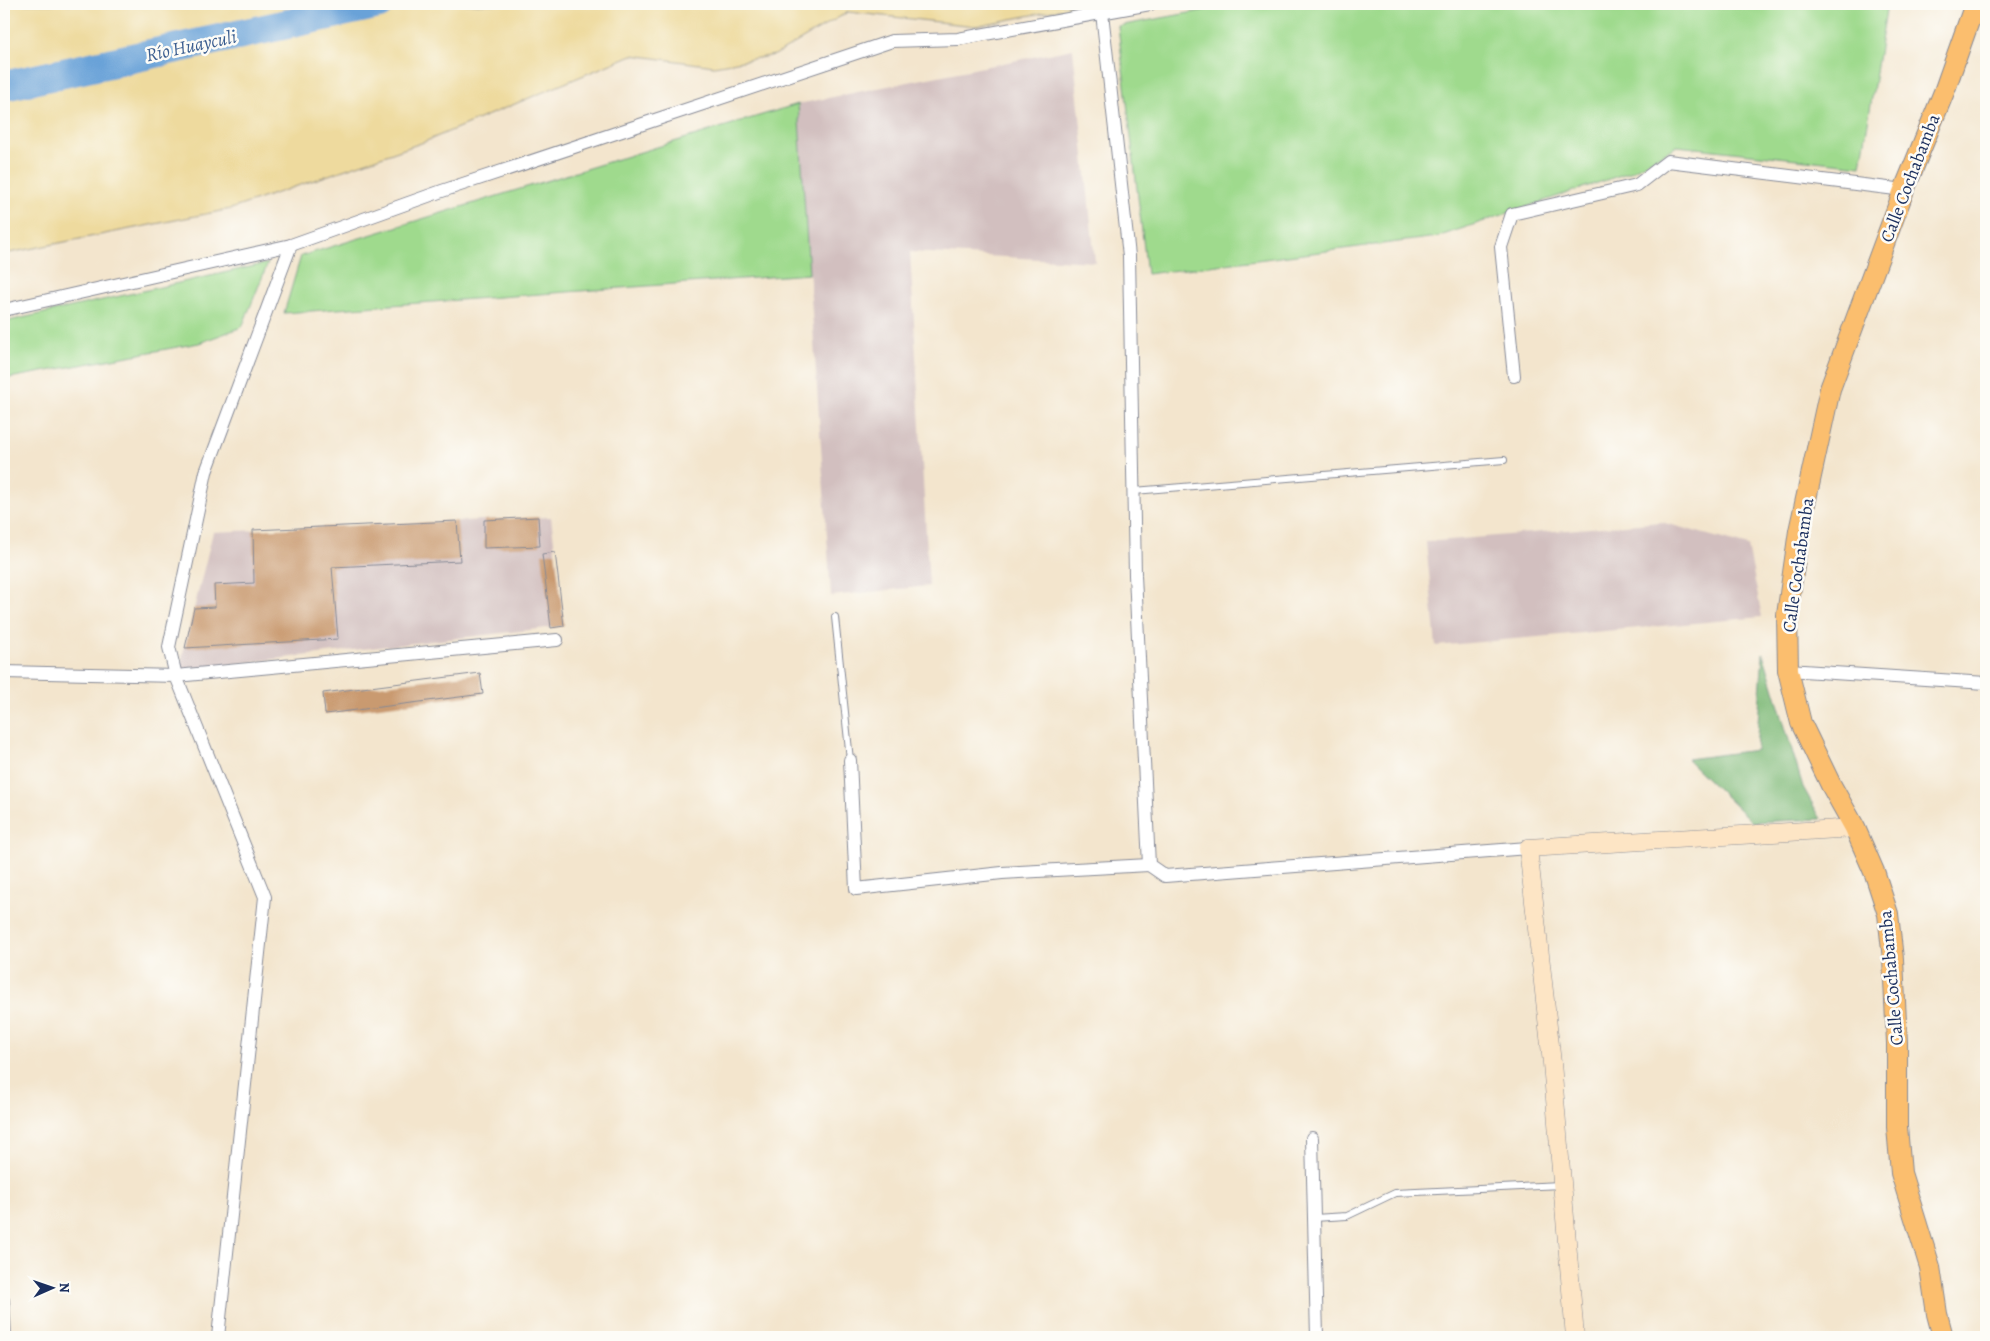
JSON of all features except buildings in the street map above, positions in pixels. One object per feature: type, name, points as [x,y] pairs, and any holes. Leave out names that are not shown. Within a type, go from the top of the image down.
[{"type":"main road","name":"Calle Cochabamba","points":[[1942,1337],[1930,1267],[1901,1173],[1897,1127],[1897,1043],[1894,978],[1888,914],[1875,874],[1855,828],[1831,785],[1801,723],[1788,670],[1787,615],[1798,531],[1830,389],[1904,190],[1944,92],[1975,4]]},
{"type":"main road","points":[[1575,1337],[1552,1062],[1528,848],[1855,828]]},
{"type":"street","points":[[4,310],[291,245],[442,191],[892,40],[958,39],[1150,4]]},
{"type":"street","points":[[1102,13],[1129,256],[1136,585],[1149,865]]},
{"type":"street","points":[[1514,376],[1501,247],[1512,214],[1637,184],[1668,160],[1904,190]]},
{"type":"street","points":[[218,1337],[265,897],[176,676],[169,646],[206,472],[291,245]]},
{"type":"street","points":[[4,672],[176,676],[557,640]]},
{"type":"street","points":[[1788,670],[1986,683]]},
{"type":"street","points":[[850,760],[856,890],[1002,873],[1149,865],[1165,876],[1528,848]]},
{"type":"street","points":[[1312,1138],[1317,1337]]},
{"type":"lane","points":[[1134,491],[1504,460]]},
{"type":"lane","points":[[835,617],[850,760]]},
{"type":"lane","points":[[1314,1218],[1347,1216],[1395,1192],[1562,1185]]},
{"type":"lane","points":[[6,1300],[8,1337]]},
{"type":"shaded area","points":[[1073,49],[1095,262],[910,252],[929,586],[831,596],[798,104]]},
{"type":"shaded area","points":[[551,517],[564,626],[179,670],[213,532]]},
{"type":"shaded area","points":[[1661,522],[1748,546],[1762,617],[1436,646],[1426,542]]},
{"type":"green space","points":[[1238,4],[1887,4],[1861,166],[1677,146],[1630,172],[1437,237],[1147,274],[1118,26]]},
{"type":"green space","points":[[798,104],[809,274],[284,313],[301,256]]},
{"type":"green space","points":[[268,263],[242,327],[199,343],[4,379],[4,322]]},
{"type":"green space","points":[[1763,653],[1803,787],[1821,819],[1752,822],[1687,759],[1756,750]]},
{"type":"sand","points":[[4,4],[1089,4],[975,26],[848,12],[775,55],[714,66],[632,55],[424,142],[231,209],[4,254]]},
{"type":"waterway","name":"Río Huayculi","points":[[4,86],[379,4]]}]
